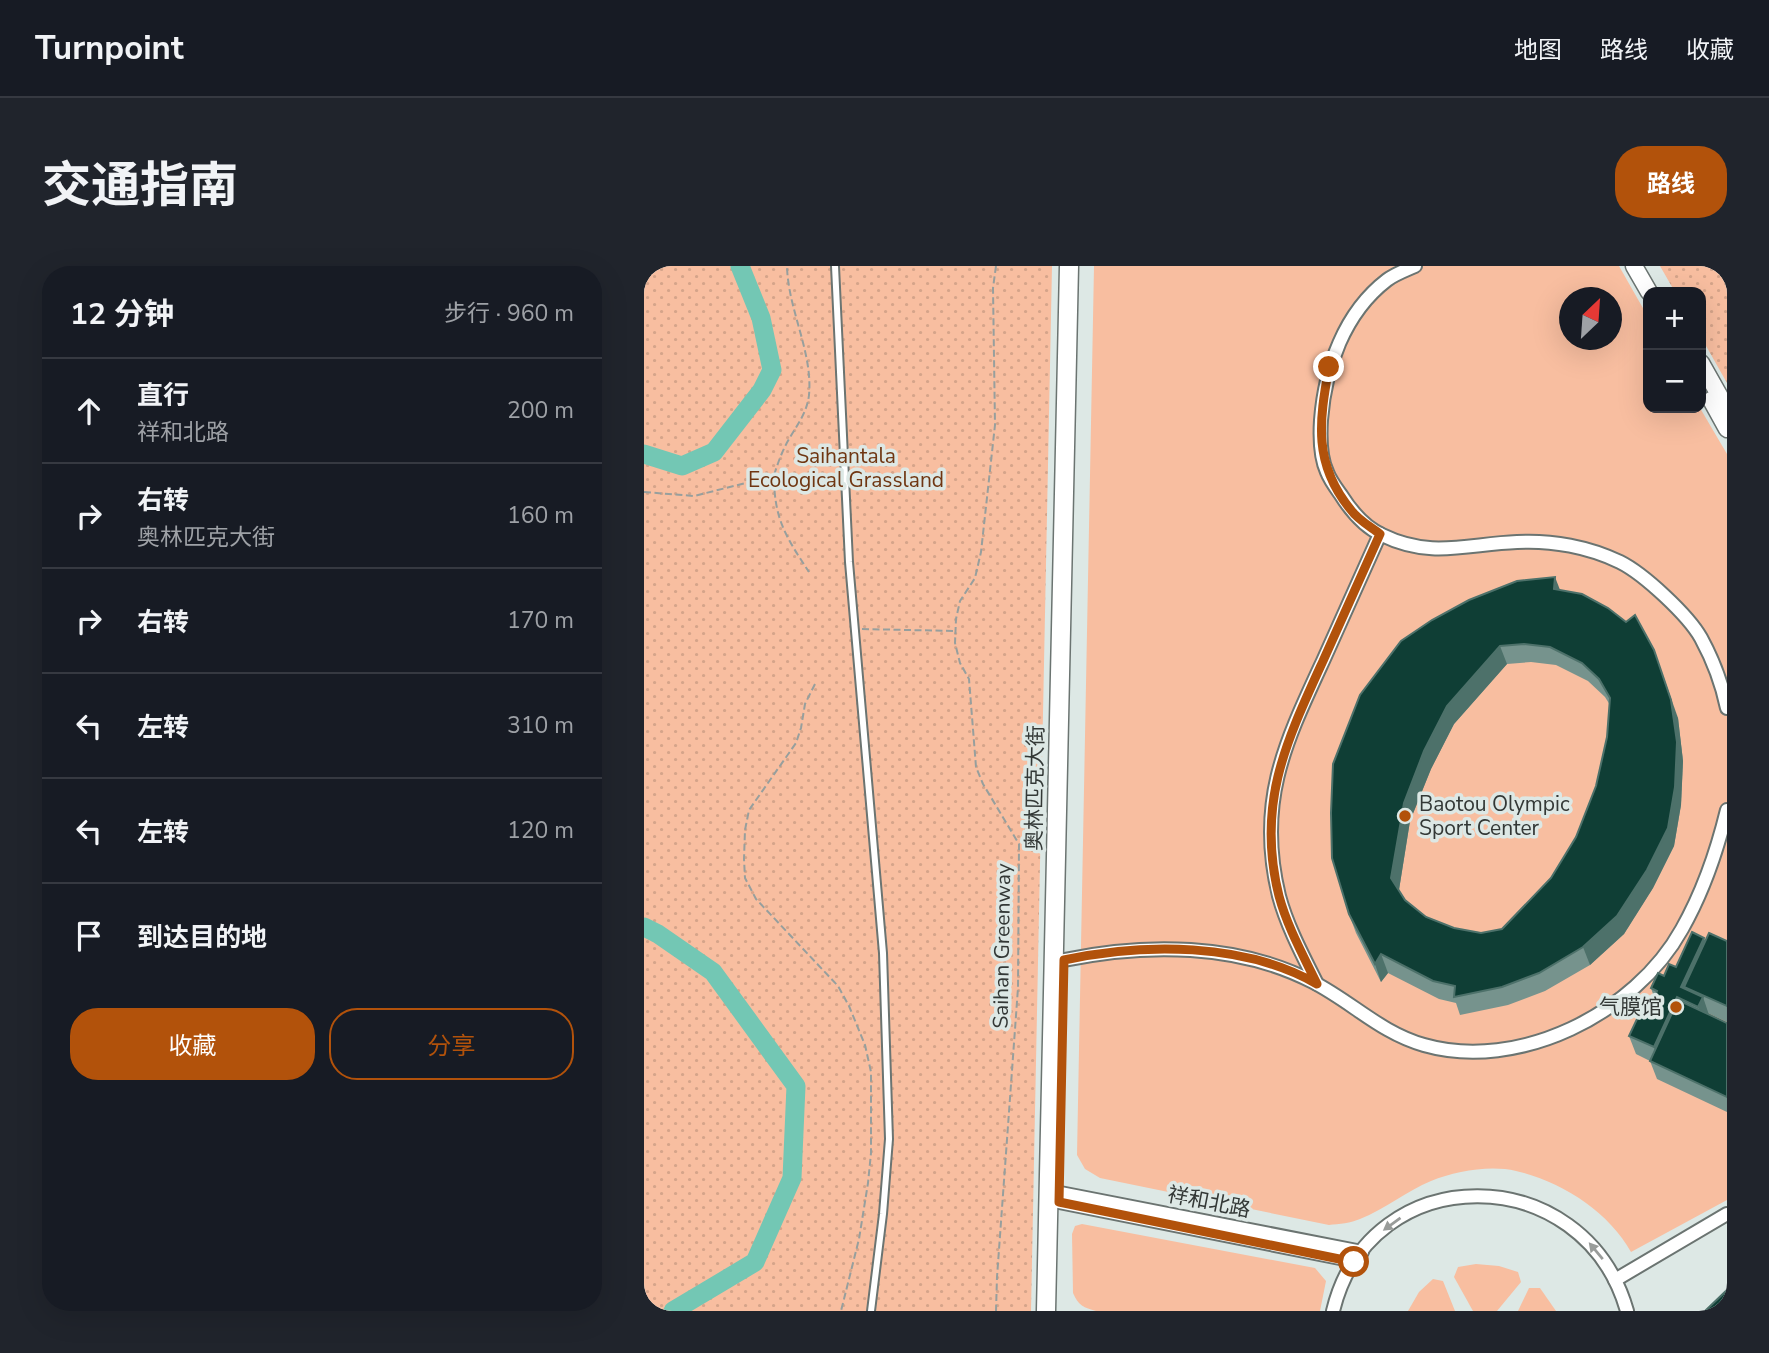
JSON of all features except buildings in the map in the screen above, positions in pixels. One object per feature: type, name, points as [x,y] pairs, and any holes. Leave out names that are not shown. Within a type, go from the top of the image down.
[{"type":"main road","name":"奥林匹克大街","points":[[1057,1311],[1054,1196],[1069,266]]},
{"type":"main road","name":"奥林匹克大街","points":[[1046,1311],[1064,960],[1078,266]]},
{"type":"street","points":[[1634,266],[1646,287]]},
{"type":"street","points":[[1645,266],[1657,287]]},
{"type":"street","points":[[1410,267],[1388,279],[1362,306],[1344,332],[1329,367],[1320,438],[1326,471],[1351,512],[1380,534],[1418,548],[1449,549],[1518,542],[1567,544],[1621,563],[1659,590],[1700,636],[1722,683],[1727,708]]},
{"type":"street","points":[[1706,372],[1727,409]]},
{"type":"street","points":[[1706,392],[1727,429]]},
{"type":"street","points":[[1317,984],[1279,897],[1272,852],[1271,807],[1285,745],[1380,534]]},
{"type":"street","points":[[1064,960],[1101,952],[1178,949],[1234,955],[1280,968],[1317,984],[1382,1028],[1423,1045],[1459,1051],[1498,1052],[1539,1043],[1608,1007],[1638,983],[1663,956],[1682,930],[1712,863],[1727,810]]},
{"type":"street","name":"祥和北路","points":[[1054,1196],[1359,1256]]},
{"type":"street","points":[[1333,1311],[1340,1289],[1359,1256],[1386,1228],[1412,1211],[1443,1200],[1474,1196],[1522,1202],[1566,1222],[1590,1243],[1615,1279],[1627,1311]]},
{"type":"street","points":[[1615,1279],[1727,1214]]},
{"type":"lane","points":[[835,266],[855,628],[883,953],[889,1139],[871,1311]]},
{"type":"path","points":[[787,266],[791,301],[807,359],[809,396],[800,424],[789,438],[774,476],[774,498],[777,516],[809,572]]},
{"type":"path","name":"Saihan Greenway","points":[[996,266],[993,288],[995,425],[981,552],[975,578],[960,601],[955,643],[960,663],[969,679],[976,767],[983,784],[1019,844],[1018,988],[996,1311]]},
{"type":"path","points":[[644,492],[694,496],[774,476]]},
{"type":"path","points":[[855,628],[956,631]]},
{"type":"path","points":[[816,684],[805,705],[802,728],[796,743],[749,810],[744,859],[745,878],[756,899],[838,986],[865,1045],[871,1072],[871,1153],[868,1183],[859,1238],[841,1311]]},
{"type":"green space","name":"Saihantala Ecological Grassland","points":[[644,266],[1052,266],[1031,1311],[644,1311]]},
{"type":"green space","name":"Baotou Olympic Sport Center","points":[[1094,266],[1619,266],[1643,308],[1643,413],[1703,413],[1727,454],[1727,1200],[1631,1252],[1610,1224],[1582,1200],[1550,1182],[1506,1169],[1451,1174],[1422,1185],[1360,1219],[1329,1225],[1100,1178],[1085,1169],[1077,1155]]},
{"type":"green space","points":[[1660,266],[1727,266],[1727,383],[1706,346],[1706,287],[1672,287]]},
{"type":"green space","points":[[1082,1224],[1315,1268],[1326,1281],[1320,1311],[1088,1309],[1079,1303],[1073,1293],[1072,1234],[1075,1226]]},
{"type":"green space","points":[[1476,1264],[1499,1266],[1518,1272],[1521,1282],[1497,1311],[1473,1311],[1454,1277],[1458,1267]]},
{"type":"green space","points":[[1433,1279],[1443,1281],[1455,1311],[1408,1311],[1419,1292]]},
{"type":"green space","points":[[1529,1288],[1540,1288],[1556,1311],[1518,1311]]},
{"type":"waterway","points":[[644,454],[682,466],[714,452],[762,390],[772,370],[761,318],[740,266]]},
{"type":"waterway","points":[[644,927],[713,972],[796,1086],[792,1178],[755,1262],[673,1311]]},
{"type":"place","name":"Baotou Olympic Sport Center","points":[[1405,816]]},
{"type":"place","name":"气膜馆","points":[[1676,1007]]},
{"type":"route","points":[[1329,367],[1320,438],[1326,471],[1351,512],[1380,534],[1285,745],[1271,807],[1272,852],[1279,897],[1317,984],[1280,968],[1234,955],[1178,949],[1101,952],[1064,960],[1059,1202],[1354,1262]]}]
